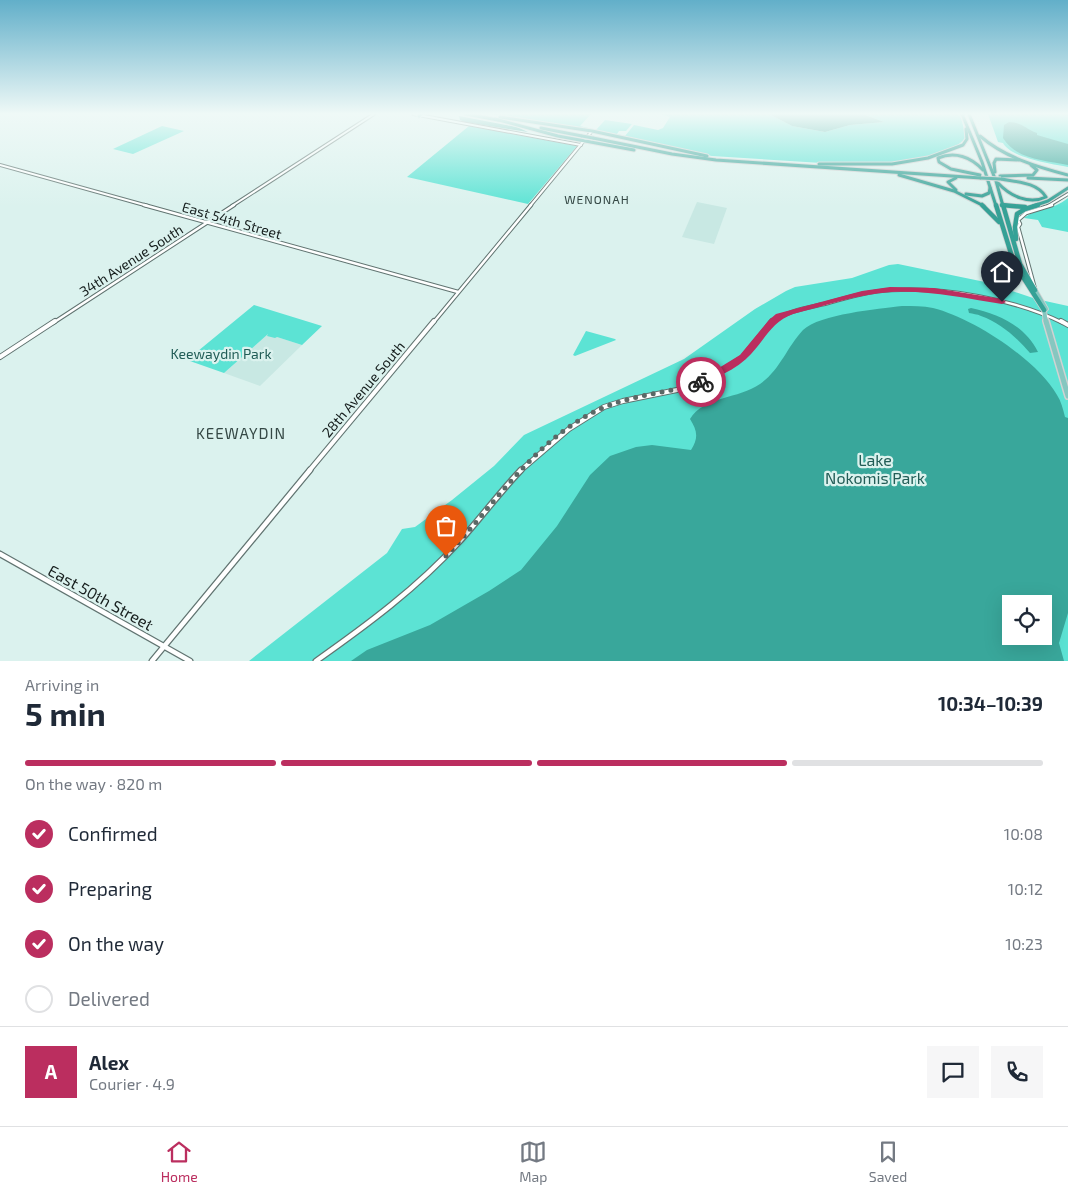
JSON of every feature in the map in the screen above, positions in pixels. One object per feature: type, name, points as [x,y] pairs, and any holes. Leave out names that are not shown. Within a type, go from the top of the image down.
[{"type":"highway","points":[[597,145],[716,160],[851,170],[980,176]]},
{"type":"highway","points":[[628,145],[716,160]]},
{"type":"highway","points":[[638,145],[710,156],[980,176],[999,179],[1034,186],[1044,192],[1046,197],[1037,200],[1022,198],[1005,191],[999,179],[994,175],[982,145]]},
{"type":"highway","points":[[655,145],[710,156]]},
{"type":"highway","points":[[815,164],[884,166],[914,162],[963,145]]},
{"type":"highway","points":[[974,145],[990,185],[1014,263],[1044,312]]},
{"type":"highway","points":[[993,145],[1045,169],[1068,175]]},
{"type":"highway","points":[[980,176],[948,168],[939,162],[938,158],[949,155],[964,157],[978,164],[986,174]]},
{"type":"highway","points":[[994,175],[994,161],[1004,158],[1027,163],[1037,172],[1030,176],[999,179]]},
{"type":"highway","points":[[851,170],[905,177],[950,190],[988,208],[995,215],[1003,229]]},
{"type":"highway","points":[[980,176],[953,178],[948,184],[958,192],[976,196],[988,194],[990,185]]},
{"type":"highway","points":[[999,179],[1068,182]]},
{"type":"highway","points":[[999,179],[1004,206],[1022,268],[1035,288]]},
{"type":"highway","points":[[1016,249],[1014,217],[1020,211],[1048,201],[1068,188]]},
{"type":"highway","points":[[995,200],[1004,206],[1036,205]]},
{"type":"main road","points":[[1035,288],[1046,309],[1044,312],[1068,396]]},
{"type":"street","name":"34th Avenue South","points":[[0,357],[326,145]]},
{"type":"street","name":"28th Avenue South","points":[[152,661],[581,145]]},
{"type":"street","name":"East 54th Street","points":[[1,166],[458,292]]},
{"type":"street","points":[[1035,288],[1018,222],[1022,215],[1052,205],[1068,194]]},
{"type":"street","points":[[316,661],[367,625],[409,591],[461,540],[517,474],[569,429],[604,407],[623,400],[677,390],[714,376],[743,357],[771,322],[779,316],[862,294],[908,289],[934,290],[980,297],[1044,312],[1068,326]]},
{"type":"street","name":"East 50th Street","points":[[0,554],[190,661]]},
{"type":"shaded area","points":[[1009,145],[1068,145],[1068,165],[1023,155]]},
{"type":"shaded area","points":[[697,202],[727,208],[714,244],[682,237]]},
{"type":"shaded area","name":"Lake Nokomis Park","points":[[902,306],[922,306],[949,313],[984,330],[1019,354],[1047,381],[1060,400],[1065,417],[1068,418],[1068,613],[1059,643],[1064,661],[351,661],[367,650],[430,625],[521,570],[557,526],[590,475],[610,456],[636,447],[652,445],[691,450],[696,434],[690,419],[696,412],[713,402],[742,393],[760,384],[773,372],[803,330],[811,324],[835,316]]},
{"type":"shaded area","points":[[971,308],[1010,322],[1026,335],[1038,352],[1030,353],[1002,327],[988,319],[969,313],[968,309]]},
{"type":"shaded area","points":[[268,334],[302,345],[260,386],[224,373]]},
{"type":"green space","points":[[122,145],[153,145],[133,154],[113,149]]},
{"type":"green space","points":[[446,145],[577,146],[528,204],[407,177]]},
{"type":"green space","points":[[656,145],[957,145],[922,159],[870,166],[712,156]]},
{"type":"green space","points":[[1004,145],[1068,145],[1068,167],[1023,156]]},
{"type":"green space","points":[[1068,198],[1068,232],[1042,227],[1038,220],[1024,218],[1034,212],[1056,205]]},
{"type":"green space","name":"Lake Nokomis Park","points":[[898,264],[985,282],[1036,299],[1068,306],[1068,661],[249,661],[387,553],[402,529],[415,527],[494,466],[524,435],[684,359],[755,309],[786,291],[795,287],[852,278],[889,265]]},
{"type":"green space","name":"Keewaydin Park","points":[[254,305],[322,326],[302,345],[277,337],[267,336],[268,334],[224,373],[187,360]]},
{"type":"green space","points":[[586,331],[616,340],[575,356],[573,355]]},
{"type":"way so far","points":[[446,556],[517,474],[559,436],[582,419],[604,407],[623,400],[677,390],[701,382]]},
{"type":"district","name":"WENONAH","points":[[597,199]]},
{"type":"district","name":"KEEWAYDIN","points":[[241,433]]},
{"type":"route","points":[[701,382],[743,357],[771,322],[779,316],[831,301],[890,290],[920,289],[949,292],[1002,302]]}]
